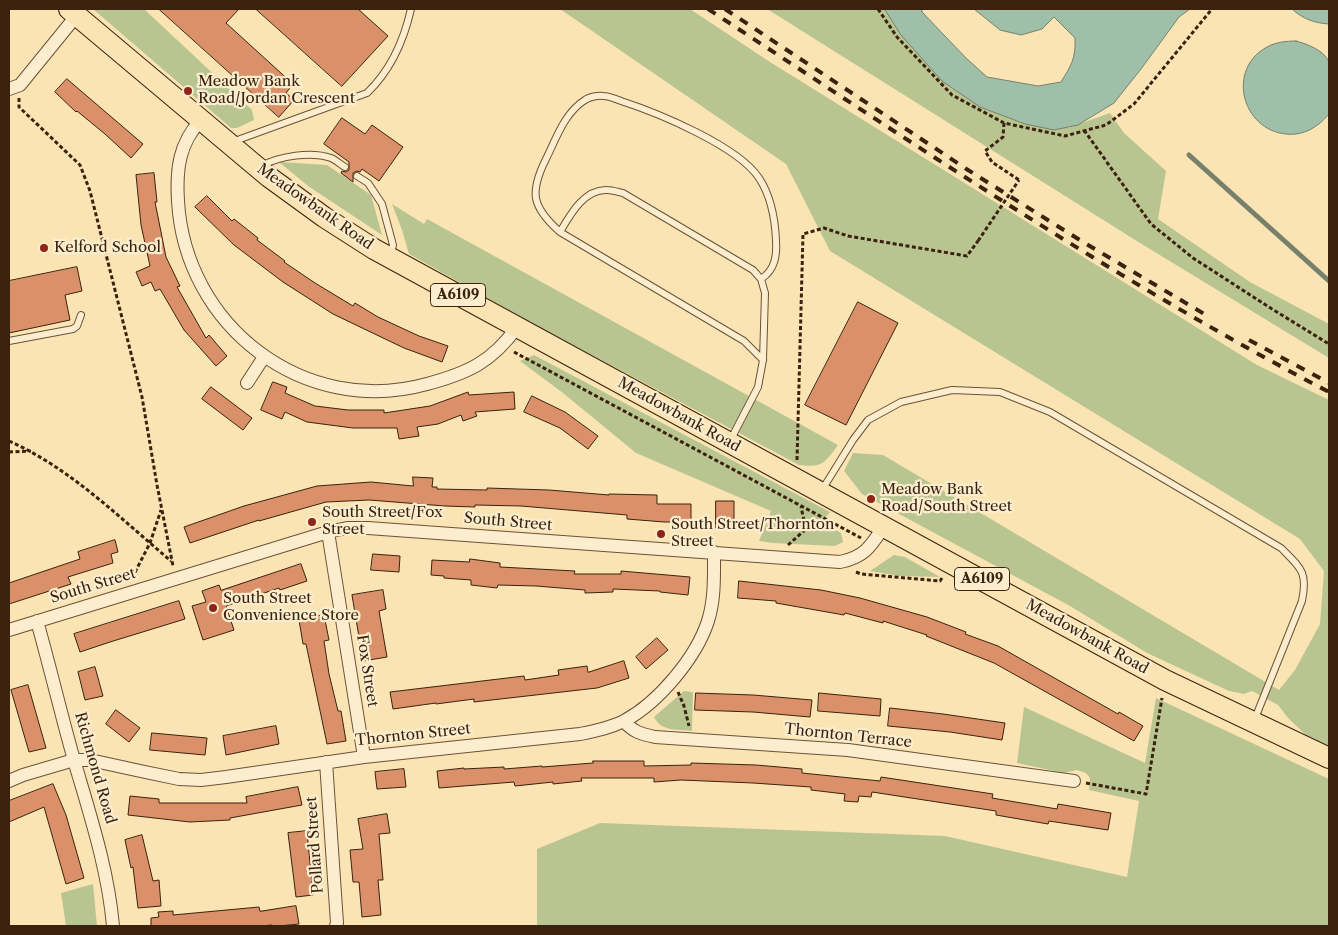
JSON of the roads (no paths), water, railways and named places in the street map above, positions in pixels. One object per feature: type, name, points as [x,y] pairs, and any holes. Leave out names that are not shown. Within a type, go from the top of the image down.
[{"type":"main road","name":"Meadowbank Road","points":[[73,12],[258,168],[324,217],[390,257],[1165,680],[1329,758]]},
{"type":"street","points":[[14,87],[73,12]]},
{"type":"street","points":[[201,120],[190,130],[182,147],[178,170],[178,214],[182,236],[197,275],[208,296],[241,338],[264,358],[290,373],[317,384],[360,391],[412,389],[450,378],[489,359],[517,327]]},
{"type":"street","points":[[247,383],[264,358]]},
{"type":"street","name":"South Street","points":[[9,630],[328,532],[347,528],[840,562],[854,559],[865,553],[884,526]]},
{"type":"street","name":"Fox Street","points":[[328,532],[364,756]]},
{"type":"street","name":"Thornton Street","points":[[9,781],[74,760],[90,760],[179,778],[201,780],[226,778],[364,756],[580,734],[601,730],[624,721],[646,705],[684,667],[700,642],[708,620],[713,596],[714,552]]},
{"type":"street","name":"Richmond Road","points":[[37,621],[74,760],[102,852],[109,887],[113,926]]},
{"type":"street","name":"Thornton Terrace","points":[[624,721],[629,728],[639,734],[848,750],[1074,781]]},
{"type":"street","name":"Pollard Street","points":[[326,762],[336,926]]},
{"type":"lane","points":[[228,144],[367,93],[379,81],[396,55],[411,9]]},
{"type":"lane","points":[[761,280],[769,274],[777,253],[775,225],[768,194],[758,177],[739,158],[699,133],[640,107],[604,96],[586,99],[565,120],[540,171],[535,192],[539,209],[550,223],[560,232],[744,341],[763,360]]},
{"type":"lane","points":[[258,168],[280,158],[311,155],[332,158],[345,167]]},
{"type":"lane","points":[[357,176],[368,183],[382,204],[394,246],[390,257]]},
{"type":"lane","points":[[560,232],[571,213],[587,196],[605,190],[623,194],[753,270],[761,280],[765,293],[763,360],[758,387],[730,442]]},
{"type":"lane","points":[[9,341],[73,329],[81,315]]},
{"type":"lane","points":[[821,492],[847,448],[868,420],[901,402],[952,390],[1000,392],[1050,412],[1281,548],[1302,571],[1306,585],[1302,602],[1254,722]]},
{"type":"waterway","points":[[1189,155],[1329,281]]},
{"type":"railway","points":[[708,9],[937,159],[1091,256],[1249,349],[1329,392]]},
{"type":"railway","points":[[725,9],[968,170],[1083,242],[1206,315]]},
{"type":"railway","points":[[1249,340],[1329,383]]},
{"type":"place","name":"Meadow Bank Road/Jordan Crescent","points":[[188,91]]},
{"type":"place","name":"Kelford School","points":[[44,248]]},
{"type":"place","name":"Meadow Bank Road/South Street","points":[[871,499]]},
{"type":"place","name":"South Street/Fox Street","points":[[312,522]]},
{"type":"place","name":"South Street/Thornton Street","points":[[661,534]]},
{"type":"place","name":"South Street Convenience Store","points":[[213,608]]}]
